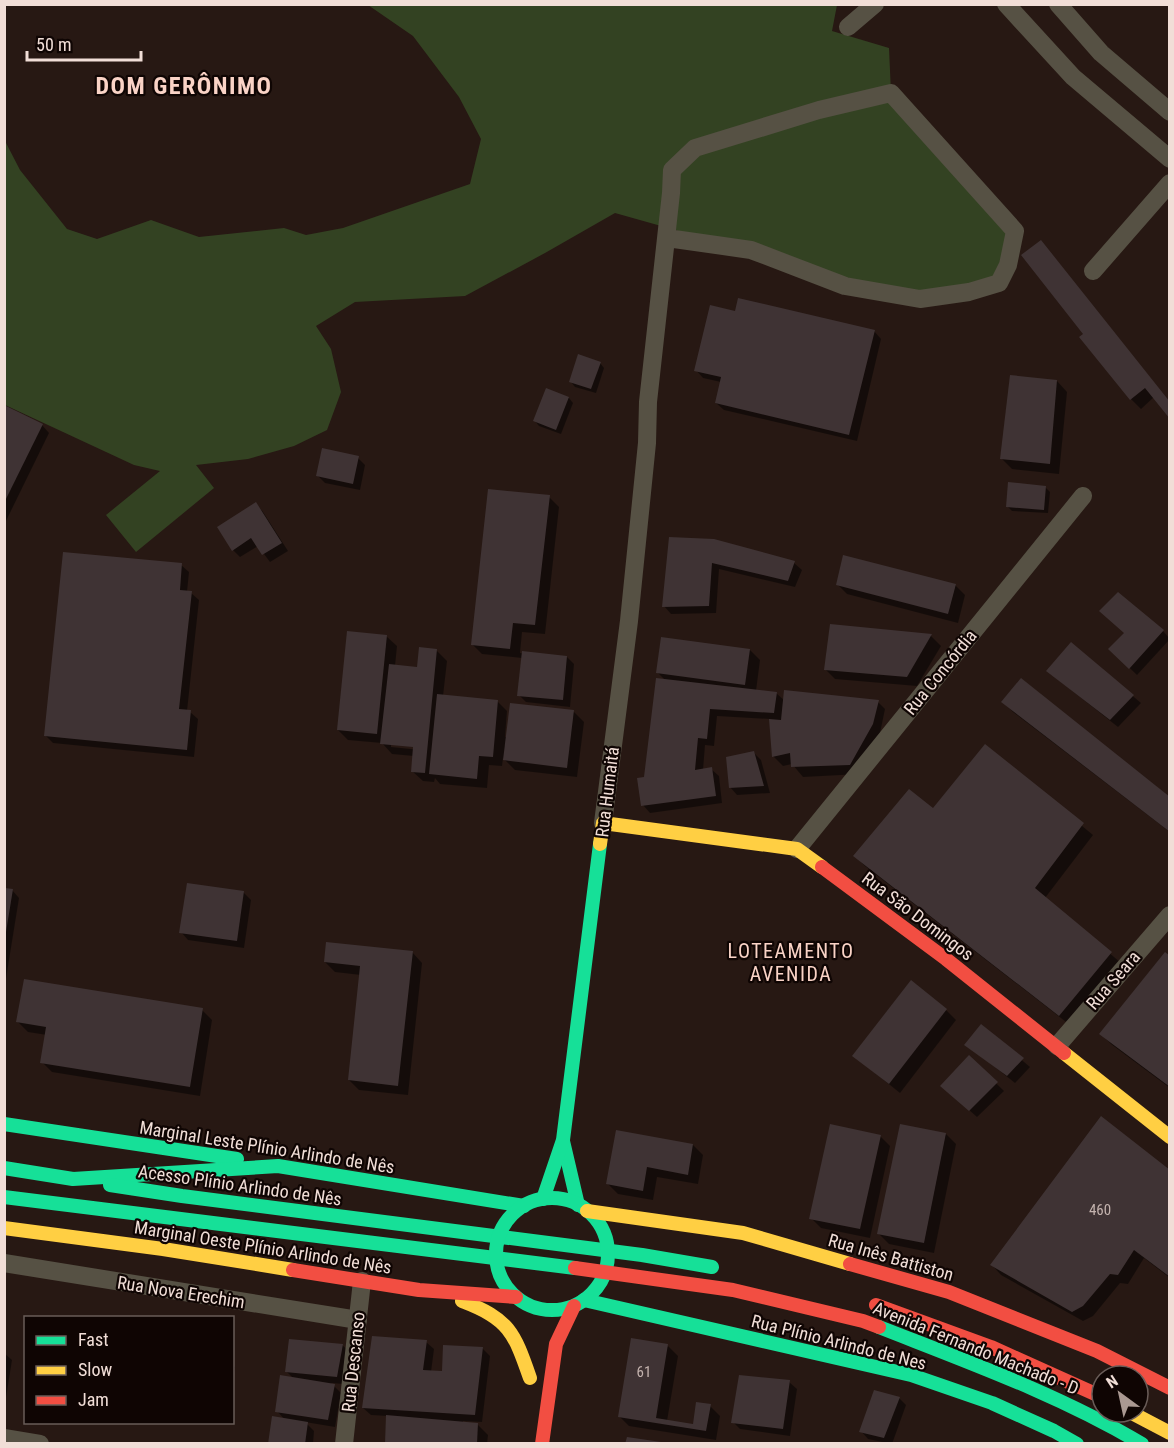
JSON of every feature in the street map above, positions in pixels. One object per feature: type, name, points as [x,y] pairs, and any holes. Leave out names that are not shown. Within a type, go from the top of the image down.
[{"type":"main road","name":"Rua São Domingos","points":[[603,823],[797,849],[946,959],[1170,1137]]},
{"type":"main road","name":"Rua Humaitá","points":[[543,1199],[563,1140],[603,823]]},
{"type":"main road","name":"Marginal Leste Plínio Arlindo de Nês","points":[[4,1124],[524,1206]]},
{"type":"main road","name":"Rua Humaitá","points":[[563,1140],[583,1208]]},
{"type":"main road","points":[[73,1179],[278,1166]]},
{"type":"main road","name":"Acesso Plínio Arlindo de Nês","points":[[4,1168],[182,1196],[642,1255],[720,1269]]},
{"type":"main road","name":"Avenida Fernando Machado - D","points":[[4,1197],[639,1275],[733,1290],[863,1321],[984,1368],[1105,1422],[1142,1443]]},
{"type":"main road","points":[[531,1324],[521,1300],[501,1277],[496,1254],[501,1232],[515,1213],[524,1206],[543,1199],[557,1199],[583,1208],[601,1227],[608,1248],[608,1258],[601,1282],[579,1303],[556,1344],[542,1443]]},
{"type":"main road","name":"Rua Inês Battiston","points":[[583,1208],[743,1233],[949,1292],[1097,1351],[1170,1388]]},
{"type":"main road","name":"Marginal Oeste Plínio Arlindo de Nês","points":[[4,1228],[174,1250],[438,1292],[521,1300]]},
{"type":"main road","points":[[438,1292],[480,1306],[508,1326],[517,1342],[529,1384],[534,1355]]},
{"type":"main road","points":[[521,1300],[550,1310],[579,1303]]},
{"type":"main road","name":"Avenida Fernando Machado - D","points":[[865,1301],[991,1347],[1090,1392]]},
{"type":"main road","name":"Rua Plínio Arlindo de Nes","points":[[579,1303],[910,1375],[992,1403],[1077,1443]]},
{"type":"main road","points":[[1150,1422],[1170,1433]]},
{"type":"street","points":[[848,27],[875,4]]},
{"type":"street","points":[[1006,4],[1073,77],[1170,159]]},
{"type":"street","points":[[1058,4],[1101,53],[1170,112]]},
{"type":"street","name":"Rua Humaitá","points":[[603,823],[629,621],[647,443],[648,402],[667,238],[672,170],[695,148],[819,110],[891,93],[1016,231],[1008,265],[999,283],[969,292],[920,299],[845,286],[752,250],[667,238]]},
{"type":"street","points":[[1094,271],[1170,183]]},
{"type":"street","name":"Rua Concórdia","points":[[797,849],[1083,496]]},
{"type":"street","name":"Rua Seara","points":[[1057,1046],[1170,915]]},
{"type":"street","name":"Rua Nova Erechim","points":[[4,1263],[358,1320]]},
{"type":"street","name":"Rua Descanso","points":[[344,1443],[362,1281]]},
{"type":"street","points":[[4,1438],[40,1443]]},
{"type":"green space","points":[[368,5],[837,5],[832,31],[889,48],[891,93],[1015,231],[999,283],[920,299],[615,213],[465,296],[355,302],[316,326],[331,349],[341,392],[327,430],[294,446],[248,459],[196,465],[214,488],[136,552],[106,515],[160,471],[134,465],[5,405],[4,139],[20,170],[67,229],[97,239],[151,220],[199,237],[284,228],[306,235],[343,228],[470,184],[481,139],[459,97],[413,36]]},
{"type":"building","points":[[1041,240],[1170,402],[1170,419],[1145,388],[1130,400],[1079,337],[1083,334],[1021,255]]},
{"type":"building","points":[[738,298],[875,330],[849,435],[715,403],[721,377],[694,371],[710,305],[735,311]]},
{"type":"building","points":[[578,354],[601,362],[591,389],[569,382]]},
{"type":"building","points":[[1010,375],[1057,380],[1050,464],[1000,459]]},
{"type":"building","points":[[546,388],[569,397],[556,430],[533,421]]},
{"type":"building","points":[[4,405],[43,424],[4,503]]},
{"type":"building","points":[[322,448],[359,456],[353,484],[316,476]]},
{"type":"building","points":[[1008,482],[1046,486],[1044,510],[1006,507]]},
{"type":"building","points":[[488,489],[550,495],[535,625],[513,623],[510,649],[471,645]]},
{"type":"building","points":[[256,502],[282,543],[262,555],[251,538],[232,551],[217,527]]},
{"type":"building","points":[[669,537],[714,539],[795,561],[788,581],[712,563],[709,606],[662,607]]},
{"type":"building","points":[[63,552],[182,563],[180,590],[192,591],[179,709],[191,710],[187,750],[44,736]]},
{"type":"building","points":[[843,555],[956,584],[948,614],[836,585]]},
{"type":"building","points":[[1118,592],[1164,630],[1129,669],[1108,649],[1124,633],[1099,611]]},
{"type":"building","points":[[830,624],[932,634],[907,677],[824,670]]},
{"type":"building","points":[[347,631],[387,635],[377,734],[337,730]]},
{"type":"building","points":[[661,637],[750,649],[745,685],[656,673]]},
{"type":"building","points":[[1071,642],[1134,695],[1110,720],[1046,671]]},
{"type":"building","points":[[419,647],[437,649],[425,773],[411,772],[413,747],[380,744],[389,664],[417,667]]},
{"type":"building","points":[[522,651],[567,656],[563,700],[517,696]]},
{"type":"building","points":[[656,678],[777,692],[774,713],[710,709],[707,739],[698,738],[695,770],[712,767],[716,796],[641,806],[637,778],[644,777]]},
{"type":"building","points":[[1021,678],[1170,797],[1170,832],[1001,702]]},
{"type":"building","points":[[784,690],[879,700],[873,724],[850,765],[791,767],[790,753],[772,757],[769,719],[781,720]]},
{"type":"building","points":[[437,694],[498,700],[493,757],[479,756],[477,779],[429,774]]},
{"type":"building","points":[[510,703],[574,710],[567,768],[503,760]]},
{"type":"building","points":[[985,744],[1084,823],[1035,888],[1112,952],[1059,1016],[853,856],[909,789],[933,808]]},
{"type":"building","points":[[754,751],[764,786],[729,788],[726,757]]},
{"type":"building","points":[[187,883],[244,891],[237,941],[179,933]]},
{"type":"building","points":[[5,888],[13,889],[6,932],[5,932]]},
{"type":"building","points":[[326,942],[413,951],[398,1086],[348,1080],[360,966],[324,962]]},
{"type":"building","points":[[1165,952],[1170,956],[1170,1087],[1099,1034]]},
{"type":"building","points":[[24,979],[203,1008],[190,1087],[40,1063],[46,1027],[16,1022]]},
{"type":"building","points":[[911,980],[947,1009],[889,1084],[852,1056]]},
{"type":"building","points":[[981,1024],[1024,1058],[1007,1076],[964,1045]]},
{"type":"building","points":[[969,1055],[998,1082],[969,1111],[940,1086]]},
{"type":"building","points":[[1101,1116],[1170,1170],[1170,1277],[1134,1250],[1118,1275],[1110,1274],[1083,1306],[1072,1312],[990,1265]]},
{"type":"building","points":[[830,1124],[881,1135],[860,1229],[809,1219]]},
{"type":"building","points":[[900,1124],[946,1133],[924,1243],[877,1234]]},
{"type":"building","points":[[616,1130],[693,1144],[688,1175],[647,1167],[643,1191],[606,1184]]},
{"type":"building","points":[[372,1336],[427,1340],[423,1370],[442,1371],[443,1345],[483,1347],[475,1415],[362,1408]]},
{"type":"building","points":[[631,1338],[668,1344],[656,1418],[693,1424],[696,1402],[711,1404],[706,1431],[618,1417]]},
{"type":"building","points":[[289,1339],[343,1344],[337,1377],[285,1372]]},
{"type":"building","points":[[280,1375],[335,1384],[328,1420],[275,1412]]},
{"type":"building","points":[[739,1375],[790,1380],[783,1429],[731,1423]]},
{"type":"building","points":[[874,1390],[900,1397],[884,1438],[859,1432]]},
{"type":"building","points":[[386,1415],[478,1423],[477,1444],[385,1444]]},
{"type":"building","points":[[272,1416],[308,1422],[305,1444],[268,1444]]},
{"type":"building","points":[[627,1437],[661,1442],[660,1444],[625,1444]]},
{"type":"traffic: fast","points":[[543,1199],[563,1140],[600,844]]},
{"type":"traffic: fast","points":[[4,1124],[237,1159]]},
{"type":"traffic: fast","points":[[563,1141],[578,1205]]},
{"type":"traffic: fast","points":[[4,1168],[73,1179],[278,1166],[524,1206]]},
{"type":"traffic: fast","points":[[110,1185],[642,1255],[712,1267]]},
{"type":"traffic: fast","points":[[4,1197],[575,1268]]},
{"type":"traffic: fast","points":[[552,1198],[573,1203],[591,1215],[603,1233],[608,1254],[603,1275],[591,1293],[573,1305],[552,1310],[531,1305],[513,1293],[501,1275],[496,1254],[501,1233],[513,1215],[531,1203],[552,1198]]},
{"type":"traffic: fast","points":[[584,1300],[911,1375],[992,1403],[1077,1444]]},
{"type":"traffic: fast","points":[[879,1327],[980,1366],[1046,1395],[1111,1426],[1142,1444]]},
{"type":"traffic: slow","points":[[600,844],[603,823],[797,849],[822,867]]},
{"type":"traffic: slow","points":[[1064,1053],[1170,1137]]},
{"type":"traffic: slow","points":[[587,1211],[743,1233],[850,1264]]},
{"type":"traffic: slow","points":[[4,1228],[163,1249],[293,1270]]},
{"type":"traffic: slow","points":[[462,1301],[490,1314],[508,1329],[519,1349],[530,1378]]},
{"type":"traffic: slow","points":[[1150,1422],[1170,1433]]},
{"type":"traffic: jam","points":[[822,867],[946,959],[1064,1053]]},
{"type":"traffic: jam","points":[[850,1264],[949,1292],[1097,1351],[1170,1388]]},
{"type":"traffic: jam","points":[[575,1268],[733,1290],[863,1321],[879,1327]]},
{"type":"traffic: jam","points":[[293,1270],[419,1290],[516,1297]]},
{"type":"traffic: jam","points":[[876,1305],[991,1347],[1090,1392]]},
{"type":"traffic: jam","points":[[542,1444],[556,1344],[574,1306]]},
{"type":"district","name":"DOM GERÔNIMO","points":[[184,86]]},
{"type":"district","name":"LOTEAMENTO AVENIDA","points":[[791,962]]}]
